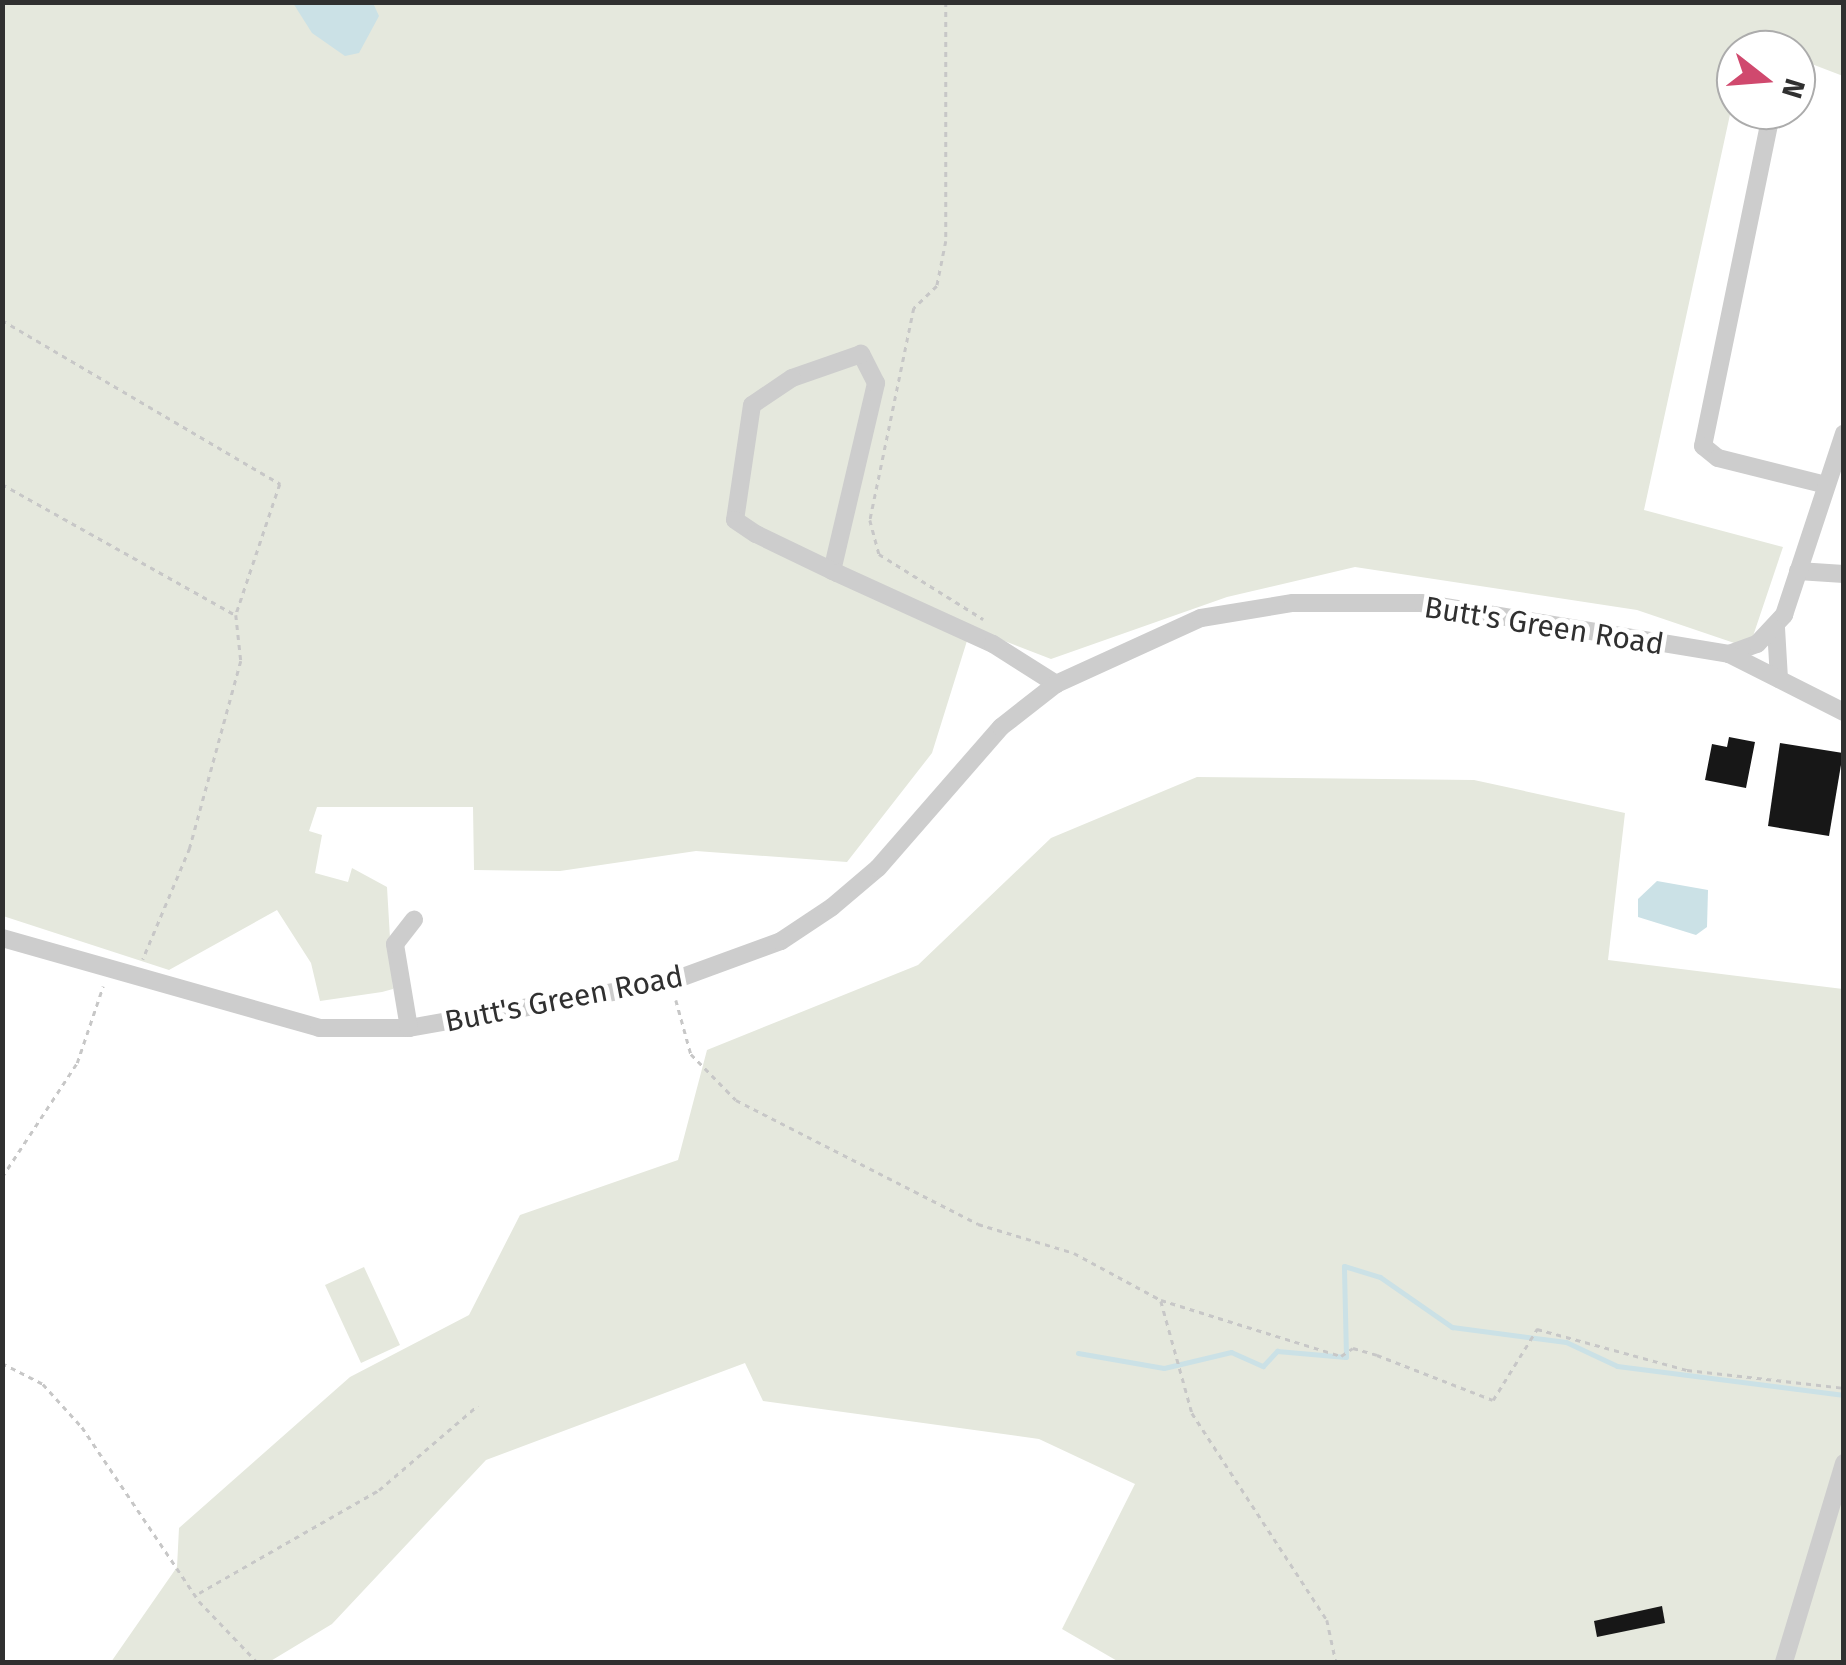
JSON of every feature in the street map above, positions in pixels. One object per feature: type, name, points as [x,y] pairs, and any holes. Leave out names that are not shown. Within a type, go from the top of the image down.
[{"type":"street","points":[[1768,130],[1704,446],[1718,458],[1822,484]]},
{"type":"street","points":[[832,571],[876,383],[862,354],[792,378],[752,405],[731,508],[756,534],[1056,684]]},
{"type":"street","points":[[1779,678],[1776,628],[1798,570],[1822,484],[1844,434]]},
{"type":"street","points":[[1798,570],[1844,574]]},
{"type":"street","name":"Butt's Green Road","points":[[2,938],[318,1028],[409,1028],[670,982],[782,941],[832,906],[878,868],[1000,727],[1056,684],[1201,618],[1293,603],[1421,604],[1729,654],[1844,712]]},
{"type":"street","points":[[1729,654],[1776,628]]},
{"type":"street","points":[[409,1028],[395,944],[414,920]]},
{"type":"street","points":[[1784,1662],[1844,1463]]},
{"type":"path","points":[[946,2],[946,242],[937,286],[914,308],[870,520],[879,554],[990,625]]},
{"type":"path","points":[[2,320],[280,484],[236,614],[240,661],[186,863],[130,976]]},
{"type":"path","points":[[2,484],[236,614]]},
{"type":"path","points":[[2,1177],[78,1062],[107,967]]},
{"type":"path","points":[[670,982],[692,1054],[736,1100],[978,1224],[1074,1252],[1161,1300],[1340,1356],[1353,1348],[1493,1400],[1537,1329],[1687,1370],[1844,1388]]},
{"type":"path","points":[[1161,1300],[1212,1453],[1327,1620],[1336,1662]]},
{"type":"path","points":[[2,1363],[43,1384],[82,1427],[198,1593],[256,1662]]},
{"type":"path","points":[[198,1593],[379,1490],[478,1404]]},
{"type":"shaded area","points":[[2,3],[1843,3],[1843,76],[1816,66],[1816,30],[1716,30],[1716,130],[1727,130],[1644,510],[1783,547],[1749,648],[1637,610],[1355,567],[1227,597],[1051,659],[971,628],[932,753],[847,862],[696,851],[560,871],[474,870],[473,807],[317,807],[309,831],[322,835],[315,873],[348,882],[352,868],[387,887],[393,989],[382,992],[320,1001],[311,963],[277,910],[169,970],[3,916]]},
{"type":"shaded area","points":[[293,3],[373,3],[379,16],[359,53],[345,56],[312,33]]},
{"type":"shaded area","points":[[1197,777],[1474,780],[1625,813],[1608,960],[1843,989],[1843,1662],[1119,1662],[1062,1629],[1135,1484],[1039,1439],[763,1401],[745,1363],[486,1460],[332,1624],[269,1662],[111,1662],[177,1567],[179,1528],[350,1377],[469,1315],[520,1215],[678,1160],[707,1050],[918,965],[1051,838]]},
{"type":"shaded area","points":[[1657,881],[1708,890],[1707,927],[1696,935],[1638,917],[1638,899]]},
{"type":"shaded area","points":[[364,1267],[400,1345],[361,1363],[325,1285]]},
{"type":"building","points":[[1729,737],[1755,742],[1746,788],[1705,780],[1712,744],[1727,747]]},
{"type":"building","points":[[1780,743],[1843,753],[1829,836],[1768,826]]},
{"type":"building","points":[[1662,1606],[1665,1623],[1597,1637],[1594,1621]]},
{"type":"waterway","points":[[1078,1353],[1164,1368],[1231,1352],[1263,1366],[1277,1351],[1346,1357],[1344,1266],[1380,1277],[1452,1327],[1566,1342],[1617,1366],[1844,1395]]}]
